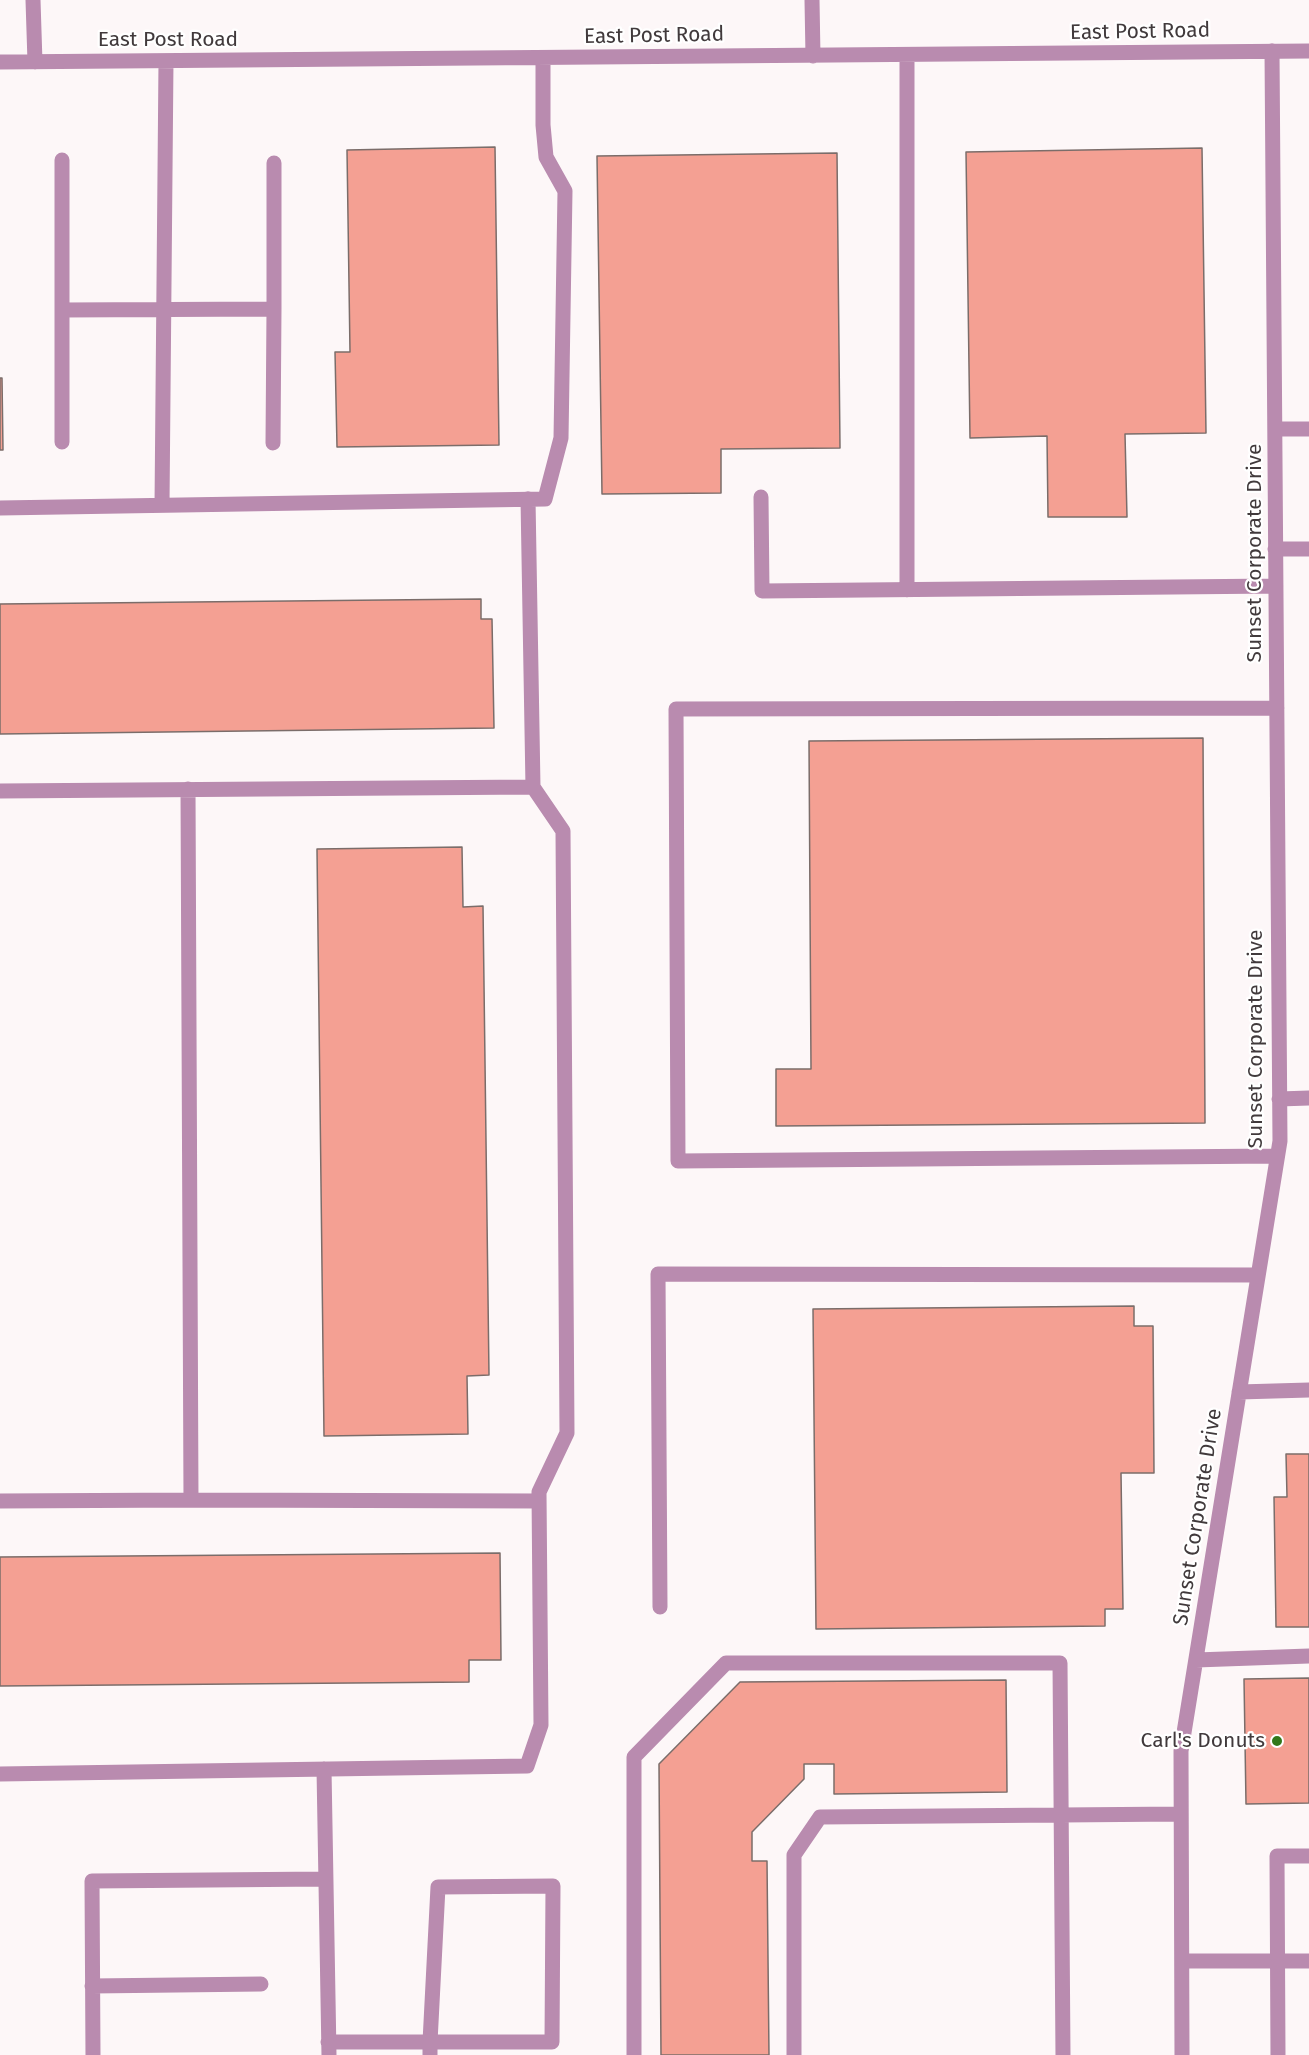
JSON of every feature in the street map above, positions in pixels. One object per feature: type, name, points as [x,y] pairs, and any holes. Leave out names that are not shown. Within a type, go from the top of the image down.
[{"type":"street","points":[[33,0],[35,62]]},
{"type":"street","points":[[812,0],[813,56]]},
{"type":"street","name":"Sunset Corporate Drive","points":[[1182,2055],[1181,1751],[1280,1142],[1272,51]]},
{"type":"street","name":"East Post Road","points":[[0,62],[1309,51]]},
{"type":"street","points":[[907,55],[907,590]]},
{"type":"street","points":[[0,508],[545,499],[561,438],[565,191],[546,157],[543,125],[543,58]]},
{"type":"street","points":[[162,505],[166,61]]},
{"type":"street","points":[[62,160],[62,442]]},
{"type":"street","points":[[273,442],[274,163]]},
{"type":"street","points":[[62,310],[274,309]]},
{"type":"street","points":[[1275,429],[1309,429]]},
{"type":"street","points":[[761,497],[762,591],[1276,586]]},
{"type":"street","points":[[0,1774],[527,1766],[541,1725],[539,1492],[567,1433],[563,831],[533,787],[528,499]]},
{"type":"street","points":[[1275,549],[1309,549]]},
{"type":"street","points":[[1277,708],[676,708],[676,720],[678,1161],[1277,1156]]},
{"type":"street","points":[[0,791],[533,787]]},
{"type":"street","points":[[188,789],[191,1500]]},
{"type":"street","points":[[1279,1099],[1309,1098]]},
{"type":"street","points":[[660,1607],[658,1274],[1258,1275]]},
{"type":"street","points":[[1239,1392],[1309,1390]]},
{"type":"street","points":[[0,1501],[539,1501]]},
{"type":"street","points":[[1196,1660],[1309,1656]]},
{"type":"street","points":[[634,2055],[634,1757],[726,1664],[1060,1663],[1063,2055]]},
{"type":"street","points":[[324,1769],[329,2048],[430,2048],[552,2042],[553,1887],[438,1887],[430,2048]]},
{"type":"street","points":[[794,2055],[794,1855],[820,1817],[1181,1814]]},
{"type":"street","points":[[1278,2055],[1277,1856],[1309,1856]]},
{"type":"street","points":[[93,2055],[92,1881],[325,1879]]},
{"type":"street","points":[[1182,1961],[1309,1960]]},
{"type":"street","points":[[92,1986],[261,1984]]},
{"type":"building","points":[[495,147],[499,445],[337,447],[335,352],[350,352],[347,150]]},
{"type":"building","points":[[1202,148],[1206,433],[1125,434],[1127,517],[1048,517],[1047,436],[970,438],[966,152]]},
{"type":"building","points":[[837,153],[840,448],[721,449],[721,493],[602,494],[597,156]]},
{"type":"building","points":[[0,378],[2,378],[3,450],[0,450]]},
{"type":"building","points":[[481,599],[481,619],[492,619],[494,728],[0,734],[0,604]]},
{"type":"building","points":[[1203,738],[1205,1123],[776,1126],[776,1069],[811,1069],[809,741]]},
{"type":"building","points":[[462,847],[463,907],[483,906],[489,1375],[467,1376],[468,1434],[324,1436],[317,849]]},
{"type":"building","points":[[1134,1306],[1134,1326],[1153,1326],[1154,1473],[1121,1473],[1123,1609],[1105,1609],[1105,1626],[816,1629],[813,1309]]},
{"type":"building","points":[[1286,1454],[1309,1454],[1309,1627],[1276,1627],[1274,1497],[1287,1497]]},
{"type":"building","points":[[500,1553],[501,1660],[469,1660],[469,1682],[0,1686],[0,1557]]},
{"type":"building","name":"Carl's Donuts","points":[[1309,1678],[1309,1803],[1246,1804],[1244,1679]]},
{"type":"building","points":[[1006,1680],[1007,1792],[834,1794],[834,1764],[804,1764],[804,1779],[752,1832],[752,1861],[767,1861],[769,2055],[661,2055],[659,1764],[740,1682]]},
{"type":"place","name":"Carl's Donuts","points":[[1277,1741]]}]
